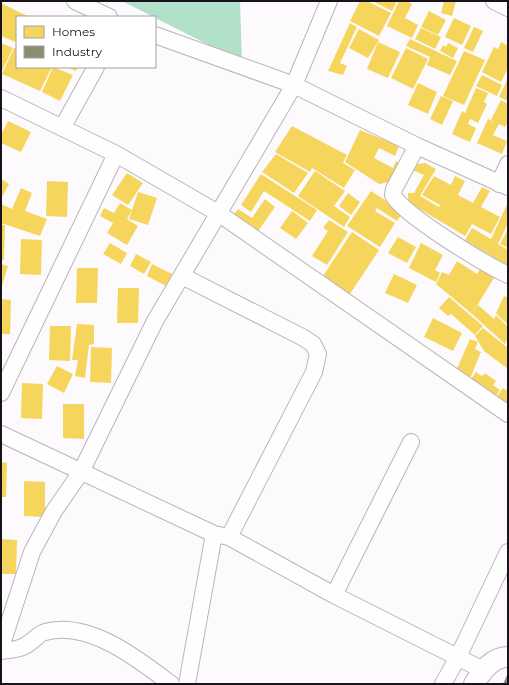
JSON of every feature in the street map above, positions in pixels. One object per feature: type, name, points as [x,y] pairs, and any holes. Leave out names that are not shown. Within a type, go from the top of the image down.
[{"type":"main road","points":[[479,677],[501,657],[508,657]]},
{"type":"street","points":[[75,1],[107,16]]},
{"type":"street","points":[[1,647],[32,552],[54,511],[81,472],[154,321],[294,85],[329,1]]},
{"type":"street","points":[[494,1],[508,8]]},
{"type":"street","points":[[156,34],[294,85],[417,146],[504,186],[508,164]]},
{"type":"street","points":[[62,128],[95,68]]},
{"type":"street","points":[[1,98],[116,154],[218,213],[508,414]]},
{"type":"street","points":[[417,146],[394,189],[392,195],[395,200],[407,211],[445,237],[508,275]]},
{"type":"street","points":[[1,393],[116,154]]},
{"type":"street","points":[[182,276],[304,338],[313,344],[318,354],[314,372],[222,535],[187,684]]},
{"type":"street","points":[[1,434],[81,472],[222,535],[334,595],[458,657],[479,677]]},
{"type":"street","points":[[334,595],[411,442]]},
{"type":"street","points":[[443,684],[458,657],[508,552]]},
{"type":"street","points":[[1,651],[17,650],[30,643],[43,632],[64,629],[86,634],[120,648],[171,684]]},
{"type":"green space","points":[[122,1],[240,1],[242,62],[156,18],[156,16],[152,16]]},
{"type":"building: Homes","points":[[360,1],[367,1],[391,13],[379,36],[350,21]]},
{"type":"building: Homes","points":[[372,1],[397,1],[392,11]]},
{"type":"building: Homes","points":[[399,1],[407,1],[412,4],[405,18],[418,25],[412,38],[387,26]]},
{"type":"building: Homes","points":[[444,1],[456,1],[452,16],[441,13]]},
{"type":"building: Homes","points":[[1,3],[27,16],[16,16],[15,42],[1,36]]},
{"type":"building: Homes","points":[[429,11],[446,20],[438,35],[421,27]]},
{"type":"building: Homes","points":[[454,18],[471,26],[462,45],[445,37]]},
{"type":"building: Homes","points":[[350,23],[357,27],[340,63],[347,66],[343,75],[328,71]]},
{"type":"building: Homes","points":[[474,27],[483,31],[473,52],[464,48]]},
{"type":"building: Homes","points":[[421,28],[441,37],[435,49],[415,39]]},
{"type":"building: Homes","points":[[359,29],[379,40],[368,58],[349,48]]},
{"type":"building: Homes","points":[[410,39],[457,61],[450,75],[427,65],[430,57],[406,46]]},
{"type":"building: Homes","points":[[378,42],[400,52],[388,78],[367,69]]},
{"type":"building: Homes","points":[[501,42],[508,46],[508,68],[501,82],[482,72],[494,47],[498,49]]},
{"type":"building: Homes","points":[[1,43],[13,48],[1,73]]},
{"type":"building: Homes","points":[[448,43],[458,48],[453,58],[440,51],[443,45],[446,47]]},
{"type":"building: Homes","points":[[14,48],[16,49],[16,68],[52,68],[40,91],[2,74]]},
{"type":"building: Homes","points":[[406,48],[428,59],[413,89],[391,78]]},
{"type":"building: Homes","points":[[464,51],[485,60],[464,105],[443,96]]},
{"type":"building: Homes","points":[[53,68],[73,75],[60,101],[42,92]]},
{"type":"building: Homes","points":[[69,68],[78,68],[76,71]]},
{"type":"building: Homes","points":[[482,75],[502,85],[497,96],[476,86]]},
{"type":"building: Homes","points":[[508,78],[508,101],[499,97]]},
{"type":"building: Homes","points":[[418,83],[437,92],[428,114],[408,105]]},
{"type":"building: Homes","points":[[476,88],[488,93],[484,102],[487,104],[478,123],[470,119],[468,124],[476,128],[470,142],[452,134],[462,111],[465,113]]},
{"type":"building: Homes","points":[[441,96],[453,101],[442,125],[430,119]]},
{"type":"building: Homes","points":[[501,100],[508,104],[508,122],[505,127],[499,124],[493,135],[507,141],[502,154],[477,143],[488,119],[494,122],[491,120]]},
{"type":"building: Homes","points":[[8,121],[31,132],[21,152],[1,143],[1,135]]},
{"type":"building: Homes","points":[[292,126],[347,155],[343,163],[355,170],[344,188],[312,168],[310,172],[275,152]]},
{"type":"building: Homes","points":[[360,130],[399,146],[395,156],[379,148],[374,158],[393,168],[396,161],[403,165],[394,181],[379,184],[345,162]]},
{"type":"building: Homes","points":[[276,154],[308,173],[294,193],[262,172]]},
{"type":"building: Homes","points":[[425,163],[436,169],[420,196],[439,207],[440,205],[422,195],[434,176],[451,185],[455,176],[465,181],[458,195],[473,203],[482,187],[490,191],[481,207],[500,217],[491,234],[472,224],[465,236],[408,202],[408,193],[414,193],[424,175],[412,170],[418,164]]},
{"type":"building: Homes","points":[[315,171],[345,191],[334,206],[350,217],[344,227],[298,196]]},
{"type":"building: Homes","points":[[127,173],[143,183],[128,205],[112,195]]},
{"type":"building: Homes","points":[[261,174],[317,210],[310,221],[264,191],[251,212],[241,205]]},
{"type":"building: Homes","points":[[1,179],[9,184],[1,199]]},
{"type":"building: Homes","points":[[47,181],[68,182],[67,217],[46,216]]},
{"type":"building: Homes","points":[[21,188],[32,193],[25,211],[47,219],[40,236],[1,223],[1,204],[12,209]]},
{"type":"building: Homes","points":[[371,191],[403,212],[397,221],[377,208],[375,211],[395,223],[380,247],[347,226]]},
{"type":"building: Homes","points":[[138,192],[157,198],[148,225],[129,219]]},
{"type":"building: Homes","points":[[348,193],[360,202],[351,215],[339,206]]},
{"type":"building: Homes","points":[[265,199],[275,207],[256,234],[232,217],[238,209],[252,218]]},
{"type":"building: Homes","points":[[508,202],[508,223],[498,244],[508,250],[508,266],[465,240],[472,228],[491,239]]},
{"type":"building: Homes","points":[[120,203],[132,210],[127,219],[138,226],[127,245],[107,233],[113,223],[100,216],[104,208],[114,213]]},
{"type":"building: Homes","points":[[292,211],[308,223],[296,239],[280,228]]},
{"type":"building: Homes","points":[[329,220],[348,232],[327,265],[312,256],[328,231],[323,228]]},
{"type":"building: Homes","points":[[1,225],[5,225],[4,260],[1,260]]},
{"type":"building: Homes","points":[[508,229],[508,248],[500,244]]},
{"type":"building: Homes","points":[[352,232],[379,250],[350,294],[323,276]]},
{"type":"building: Homes","points":[[398,237],[416,247],[407,263],[388,253]]},
{"type":"building: Homes","points":[[21,239],[42,240],[41,275],[20,274]]},
{"type":"building: Homes","points":[[110,243],[127,253],[121,264],[103,254]]},
{"type":"building: Homes","points":[[421,243],[443,255],[435,270],[440,273],[436,282],[409,268]]},
{"type":"building: Homes","points":[[136,254],[151,262],[144,274],[130,266]]},
{"type":"building: Homes","points":[[457,261],[477,274],[483,264],[497,273],[472,314],[436,284],[442,272],[449,275]]},
{"type":"building: Homes","points":[[1,264],[8,266],[1,289]]},
{"type":"building: Homes","points":[[152,264],[172,274],[166,286],[147,276]]},
{"type":"building: Homes","points":[[77,268],[98,268],[97,303],[76,303]]},
{"type":"building: Homes","points":[[394,274],[417,285],[408,303],[385,293]]},
{"type":"building: Homes","points":[[118,288],[139,288],[138,323],[117,323]]},
{"type":"building: Homes","points":[[504,296],[508,298],[508,325],[496,313]]},
{"type":"building: Homes","points":[[449,297],[483,326],[475,335],[451,314],[448,316],[439,308]]},
{"type":"building: Homes","points":[[1,299],[11,300],[10,334],[1,334]]},
{"type":"building: Homes","points":[[478,305],[494,319],[496,315],[508,327],[508,338],[505,344],[472,314]]},
{"type":"building: Homes","points":[[433,318],[462,333],[453,351],[424,337]]},
{"type":"building: Homes","points":[[77,324],[94,325],[94,344],[89,345],[85,378],[75,376],[78,360],[72,360]]},
{"type":"building: Homes","points":[[50,326],[71,326],[70,361],[49,360]]},
{"type":"building: Homes","points":[[483,328],[508,348],[508,369],[484,351],[475,336]]},
{"type":"building: Homes","points":[[470,339],[478,342],[475,349],[481,352],[469,381],[456,371]]},
{"type":"building: Homes","points":[[91,347],[112,348],[111,383],[90,382]]},
{"type":"building: Homes","points":[[57,366],[73,374],[64,393],[47,384]]},
{"type":"building: Homes","points":[[476,372],[482,376],[485,373],[496,381],[493,385],[500,390],[494,399],[469,382]]},
{"type":"building: Homes","points":[[22,383],[43,384],[42,419],[21,418]]},
{"type":"building: Homes","points":[[503,388],[508,391],[508,408],[495,399]]},
{"type":"building: Homes","points":[[63,404],[84,404],[84,439],[63,438]]},
{"type":"building: Homes","points":[[1,462],[7,463],[6,497],[1,497]]},
{"type":"building: Homes","points":[[24,481],[45,482],[45,517],[24,516]]},
{"type":"building: Homes","points":[[1,539],[17,540],[16,574],[1,574]]},
{"type":"building: Industry","points":[[508,673],[508,684],[503,684]]}]
